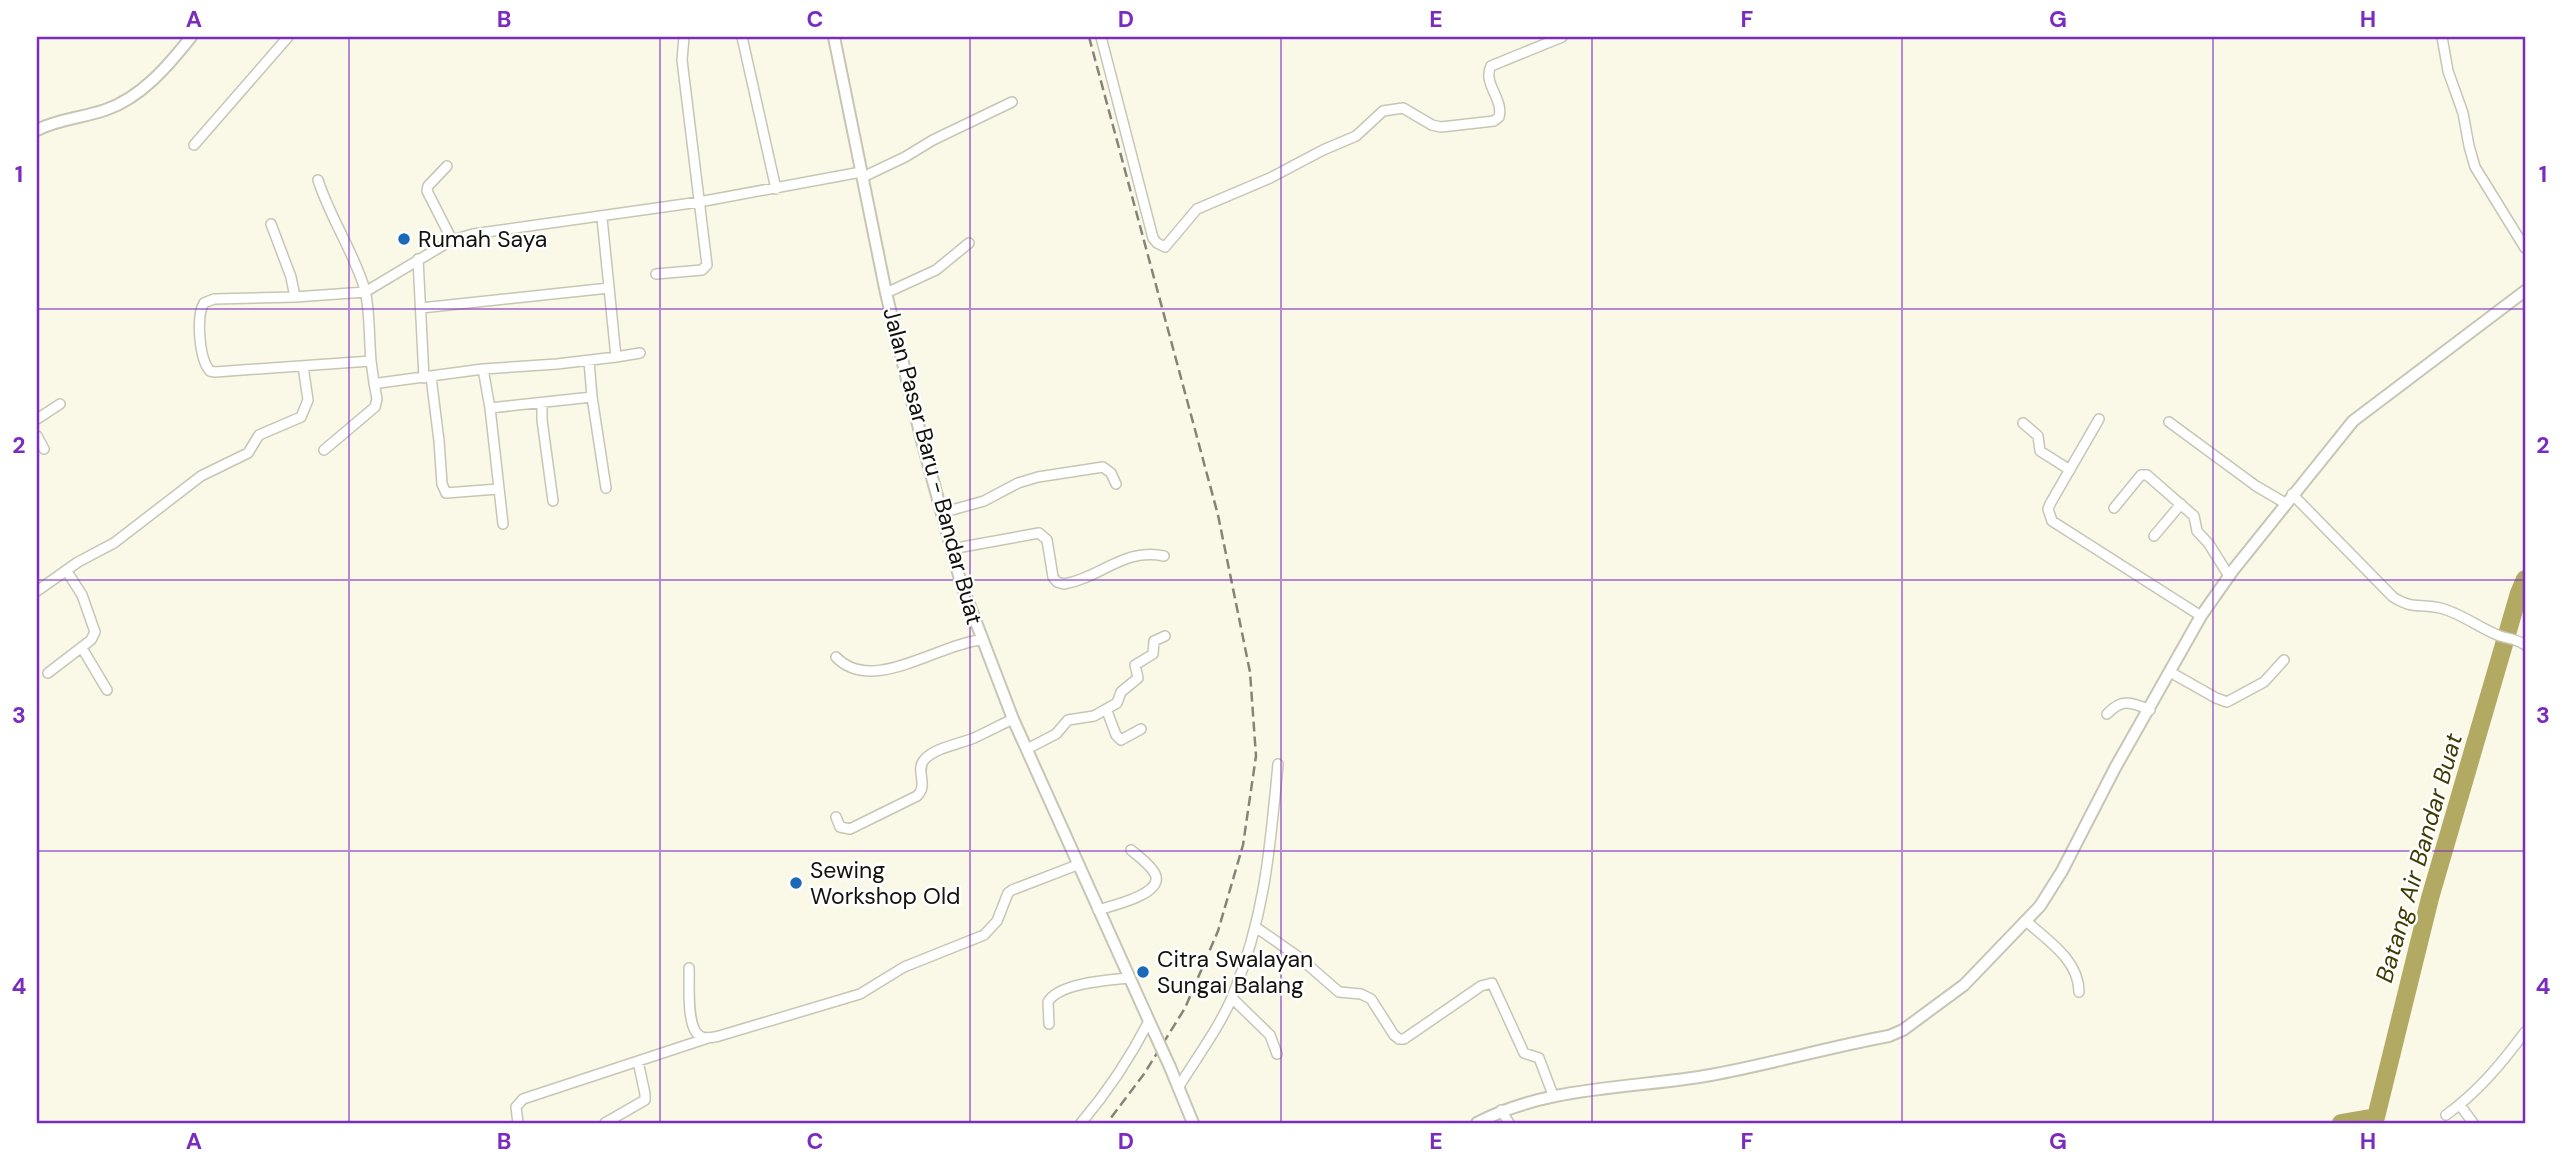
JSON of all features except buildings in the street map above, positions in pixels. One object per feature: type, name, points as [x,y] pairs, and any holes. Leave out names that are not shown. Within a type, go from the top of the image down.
[{"type":"street","points":[[37,130],[64,120],[103,111],[138,94],[191,37]]},
{"type":"street","points":[[194,145],[288,37]]},
{"type":"street","points":[[656,274],[705,268],[706,256],[682,60],[684,37]]},
{"type":"street","points":[[742,37],[776,189]]},
{"type":"street","name":"Jalan Pasar Baru - Bandar Buat","points":[[834,37],[886,293],[951,550],[981,640],[1013,719],[1193,1123]]},
{"type":"street","points":[[1101,37],[1153,238],[1165,247],[1197,209],[1270,178],[1356,136],[1383,111],[1403,108],[1432,125],[1441,127],[1494,121],[1499,117],[1501,108],[1489,79],[1488,71],[1491,66],[1562,37]]},
{"type":"street","points":[[2442,37],[2448,71],[2463,113],[2475,167],[2525,248]]},
{"type":"street","points":[[371,361],[222,373],[209,371],[203,361],[201,306],[207,301],[251,297],[365,292],[452,240],[473,234],[550,222],[602,218],[862,175],[905,157],[933,140],[1012,102]]},
{"type":"street","points":[[447,166],[428,186],[427,191],[452,240]]},
{"type":"street","points":[[318,180],[328,211],[348,249],[365,292],[377,399],[375,407],[324,450]]},
{"type":"street","points":[[602,218],[616,357]]},
{"type":"street","points":[[271,224],[291,277],[295,297]]},
{"type":"street","points":[[886,293],[936,270],[969,243]]},
{"type":"street","points":[[418,259],[427,378],[442,484],[446,492],[498,489]]},
{"type":"street","points":[[421,308],[608,288]]},
{"type":"street","points":[[1477,1123],[1502,1110],[1553,1095],[1714,1074],[1889,1036],[1903,1030],[1964,985],[2040,906],[2062,871],[2115,768],[2201,616],[2289,498],[2353,421],[2525,291]]},
{"type":"street","points":[[374,383],[483,369],[589,361],[640,353]]},
{"type":"street","points":[[589,361],[606,488]]},
{"type":"street","points":[[37,591],[66,570],[114,543],[201,476],[248,453],[259,435],[301,417],[308,400],[303,366]]},
{"type":"street","points":[[483,369],[503,524]]},
{"type":"street","points":[[489,408],[592,397]]},
{"type":"street","points":[[542,403],[553,501]]},
{"type":"street","points":[[37,419],[60,404]]},
{"type":"street","points":[[2099,419],[2050,504],[2048,509],[2052,521],[2201,616]]},
{"type":"street","points":[[2169,422],[2256,486],[2289,498],[2393,597],[2406,605],[2441,608],[2501,636],[2522,642]]},
{"type":"street","points":[[2023,423],[2038,436],[2040,451],[2070,470]]},
{"type":"street","points":[[37,436],[44,449]]},
{"type":"street","points":[[941,513],[985,501],[1018,483],[1079,470],[1103,467],[1111,473],[1116,484]]},
{"type":"street","points":[[2114,508],[2144,474],[2194,516],[2197,531],[2209,544],[2229,576]]},
{"type":"street","points":[[2154,536],[2181,504]]},
{"type":"street","points":[[951,550],[1039,533],[1046,540],[1053,577],[1064,584],[1131,556],[1146,553],[1164,556]]},
{"type":"street","points":[[48,673],[94,636],[95,629],[79,588],[66,570]]},
{"type":"street","points":[[1027,749],[1056,734],[1068,720],[1090,717],[1117,703],[1121,692],[1138,678],[1135,665],[1153,654],[1154,641],[1166,636]]},
{"type":"street","points":[[836,657],[842,664],[861,672],[879,671],[981,640]]},
{"type":"street","points":[[82,648],[107,690]]},
{"type":"street","points":[[2169,671],[2227,702],[2264,682],[2284,660]]},
{"type":"street","points":[[2107,714],[2116,704],[2122,703],[2150,709]]},
{"type":"street","points":[[1107,710],[1116,735],[1121,740],[1141,729]]},
{"type":"street","points":[[836,817],[840,827],[850,829],[917,796],[922,792],[921,767],[924,760],[1013,719]]},
{"type":"street","points":[[1178,1088],[1232,998],[1256,928],[1270,855],[1278,764]]},
{"type":"street","points":[[1098,910],[1131,899],[1153,888],[1156,883],[1155,873],[1131,850]]},
{"type":"street","points":[[518,1123],[516,1107],[523,1099],[708,1038],[860,994],[904,967],[985,935],[997,922],[1008,893],[1077,865]]},
{"type":"street","points":[[2026,921],[2070,962],[2079,981],[2079,992]]},
{"type":"street","points":[[1256,928],[1300,958],[1339,992],[1361,994],[1371,999],[1399,1039],[1404,1039],[1481,986],[1491,983],[1524,1053],[1539,1058],[1553,1095]]},
{"type":"street","points":[[689,968],[691,1017],[697,1033],[708,1038]]},
{"type":"street","points":[[1049,1024],[1048,1002],[1053,995],[1090,983],[1129,978]]},
{"type":"street","points":[[1232,998],[1270,1035],[1278,1054]]},
{"type":"street","points":[[1081,1123],[1108,1091],[1151,1027]]},
{"type":"street","points":[[2446,1115],[2494,1072],[2525,1032]]},
{"type":"street","points":[[605,1123],[645,1100],[638,1061]]},
{"type":"street","points":[[2460,1105],[2473,1123]]},
{"type":"street","points":[[1502,1110],[1509,1123]]},
{"type":"waterway","name":"Batang Air Bandar Buat","points":[[2341,1123],[2376,1117],[2430,898],[2525,579]]},
{"type":"railway","points":[[1089,37],[1218,515],[1250,672],[1256,756],[1243,845],[1218,931],[1185,1008],[1144,1074],[1107,1123]]},
{"type":"place","name":"Rumah Saya","points":[[404,239]]},
{"type":"place","name":"Sewing Workshop Old","points":[[796,883]]},
{"type":"place","name":"Citra Swalayan Sungai Balang","points":[[1143,972]]}]
